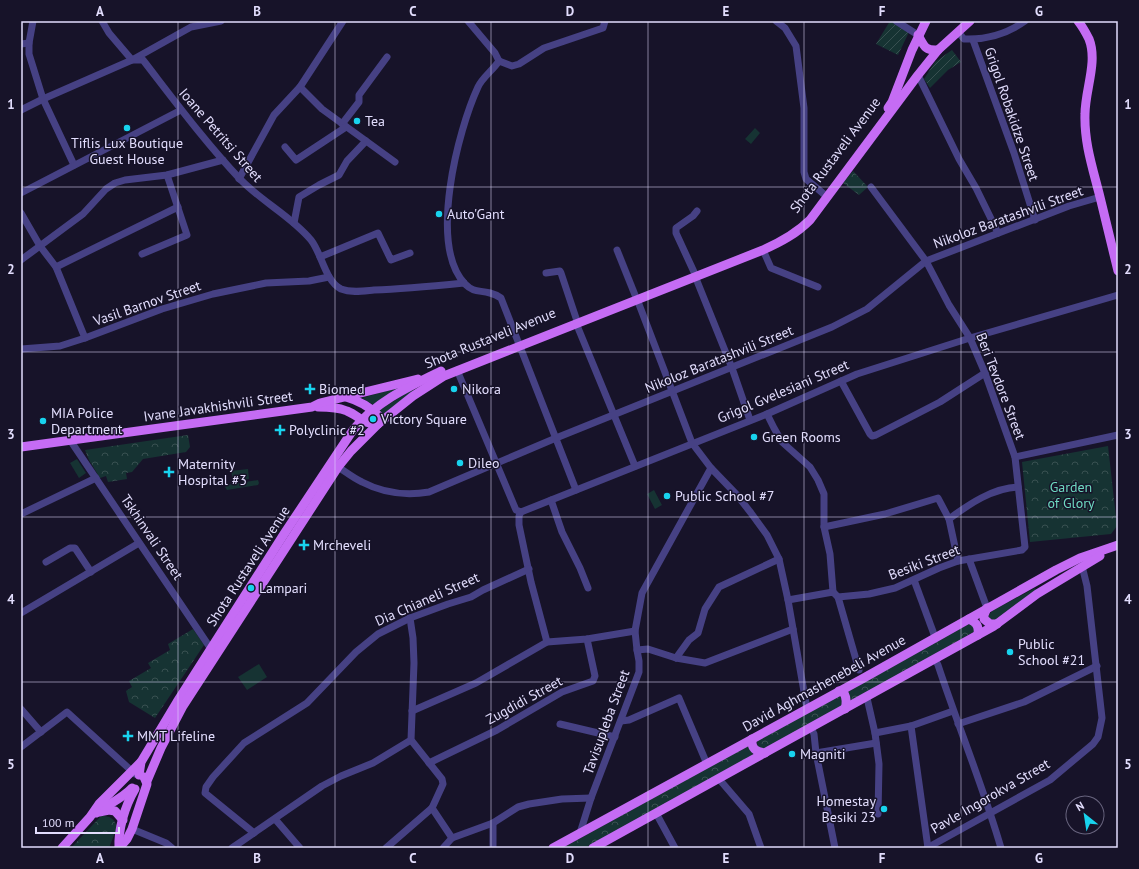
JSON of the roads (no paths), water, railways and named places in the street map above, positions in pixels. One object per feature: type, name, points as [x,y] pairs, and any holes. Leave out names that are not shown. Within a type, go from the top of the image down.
[{"type":"main road","name":"Shota Rustaveli Avenue","points":[[119,848],[127,839],[132,829],[146,784],[161,748],[183,706],[338,467],[355,447],[378,424],[428,385],[444,376],[519,343],[695,274],[791,233],[809,216],[892,102],[898,83],[918,35],[926,21]]},
{"type":"main road","name":"Shota Rustaveli Avenue","points":[[695,274],[783,242],[810,220],[938,50],[970,21]]},
{"type":"main road","points":[[1082,22],[1092,50],[1085,114],[1086,138],[1090,164],[1100,197],[1118,271]]},
{"type":"main road","points":[[918,35],[925,47],[931,50],[938,50]]},
{"type":"main road","name":"Shota Rustaveli Avenue","points":[[135,775],[141,762],[177,702],[284,534],[362,419],[387,400],[430,376],[459,363],[519,343]]},
{"type":"main road","name":"Ivane Javakhishvili Street","points":[[21,447],[312,407],[320,403],[430,376]]},
{"type":"main road","points":[[312,407],[341,409],[348,411],[370,425],[378,424],[379,416],[373,410],[360,402],[346,397]]},
{"type":"main road","name":"David Aghmashenebeli Avenue","points":[[593,848],[867,698],[978,635],[997,624],[1037,594],[1114,547]]},
{"type":"main road","name":"David Aghmashenebeli Avenue","points":[[553,848],[1080,558],[1114,547]]},
{"type":"main road","points":[[987,608],[984,619],[990,624],[997,624]]},
{"type":"main road","points":[[969,618],[976,622],[978,626],[978,635]]},
{"type":"main road","points":[[839,691],[844,693],[846,697],[847,703],[845,710]]},
{"type":"main road","points":[[752,739],[751,743],[757,752],[765,753]]},
{"type":"main road","points":[[62,848],[90,817],[99,804],[121,782],[135,775],[144,777],[146,784],[141,791],[134,788],[131,783],[135,775]]},
{"type":"main road","points":[[90,817],[111,802],[126,795],[134,788]]},
{"type":"main road","points":[[119,848],[118,835],[134,788]]},
{"type":"main road","points":[[98,812],[109,810],[115,811],[123,820]]},
{"type":"street","points":[[33,21],[29,43],[29,54],[43,99],[74,165]]},
{"type":"street","points":[[102,21],[109,33],[132,60],[143,60],[146,52]]},
{"type":"street","points":[[21,110],[132,60],[191,27],[207,22],[221,21]]},
{"type":"street","points":[[240,179],[274,115],[300,87],[343,21]]},
{"type":"street","points":[[468,21],[495,53],[499,61],[512,66],[519,64],[544,48],[602,28],[605,21]]},
{"type":"street","points":[[776,21],[785,28],[796,46],[804,108],[804,172],[806,179],[825,195]]},
{"type":"street","points":[[896,21],[918,35]]},
{"type":"street","name":"Grigol Robakidze Street","points":[[958,32],[964,39],[973,40],[988,38],[1014,29],[1025,21]]},
{"type":"street","name":"Grigol Robakidze Street","points":[[973,40],[1014,153],[1034,220]]},
{"type":"street","points":[[21,44],[29,43]]},
{"type":"street","points":[[285,147],[296,160],[344,125],[359,102],[358,95],[387,57]]},
{"type":"street","name":"Ioane Petritsi Street","points":[[143,60],[181,110],[240,179],[256,195],[294,223],[312,241],[329,277],[340,288],[350,291],[464,283]]},
{"type":"street","points":[[499,61],[479,84],[456,152],[448,203],[449,248],[453,264],[464,283],[474,291],[490,293],[501,298],[576,490]]},
{"type":"street","points":[[918,75],[959,159],[976,188],[998,233]]},
{"type":"street","points":[[300,87],[322,109],[395,162]]},
{"type":"street","points":[[21,193],[181,110]]},
{"type":"street","points":[[294,223],[299,197],[339,175],[347,161],[366,141]]},
{"type":"street","points":[[21,260],[83,214],[106,189],[115,183],[124,180],[168,175],[223,160]]},
{"type":"street","points":[[142,254],[187,234],[168,175]]},
{"type":"street","name":"Beri Tevdore Street","points":[[871,187],[926,261],[949,305],[970,338],[1014,457],[1025,547],[1024,549]]},
{"type":"street","name":"Nikoloz Baratashvili Street","points":[[338,467],[360,482],[381,491],[416,494],[429,492],[556,438],[832,327],[867,309],[926,261],[1069,206],[1100,197]]},
{"type":"street","points":[[56,267],[178,207]]},
{"type":"street","points":[[697,211],[693,216],[676,228],[676,233],[695,274],[732,368],[750,420]]},
{"type":"street","points":[[21,213],[40,246],[56,267],[85,338]]},
{"type":"street","points":[[320,258],[378,233],[391,260],[410,253]]},
{"type":"street","points":[[617,250],[692,442],[711,468],[737,495],[751,513],[766,535],[779,559],[788,600],[807,709]]},
{"type":"street","points":[[763,250],[771,268],[818,287]]},
{"type":"street","points":[[546,273],[557,271],[560,271],[561,273],[576,320],[635,466]]},
{"type":"street","name":"Vasil Barnov Street","points":[[21,350],[60,346],[162,309],[212,294],[266,283],[310,281],[329,277]]},
{"type":"street","name":"Grigol Gvelesiani Street","points":[[521,512],[692,442],[767,414],[874,368],[970,338],[1118,295]]},
{"type":"street","points":[[457,370],[516,510],[521,512],[519,516],[519,525],[547,642]]},
{"type":"street","points":[[842,381],[870,434],[872,436],[876,436],[940,402],[984,373]]},
{"type":"street","points":[[767,414],[782,442],[810,467],[824,494],[824,527],[836,594],[860,670]]},
{"type":"street","points":[[1014,457],[1118,435]]},
{"type":"street","name":"Tskhinvali Street","points":[[70,440],[212,649]]},
{"type":"street","name":"Tavisupleba Street","points":[[580,833],[639,672],[635,630],[642,593],[711,468]]},
{"type":"street","points":[[21,514],[96,478]]},
{"type":"street","points":[[949,519],[964,508],[988,495],[1010,487],[1018,487]]},
{"type":"street","points":[[824,527],[885,514],[939,498],[949,519],[958,561]]},
{"type":"street","points":[[551,500],[562,532],[588,588]]},
{"type":"street","points":[[21,613],[140,543]]},
{"type":"street","points":[[46,562],[70,548],[75,548],[91,572]]},
{"type":"street","name":"Besiki Street","points":[[788,600],[836,594],[869,594],[895,588],[958,561],[1024,549]]},
{"type":"street","points":[[676,658],[689,640],[698,632],[704,609],[719,587],[779,559]]},
{"type":"street","points":[[969,559],[987,608]]},
{"type":"street","name":"Pavle Ingorokva Street","points":[[928,848],[1050,780],[1093,744],[1098,737],[1102,718],[1087,586],[1082,566]]},
{"type":"street","name":"Dia Chianeli Street","points":[[254,833],[205,793],[206,787],[213,777],[244,743],[307,703],[356,652],[378,634],[410,618],[471,597],[529,569]]},
{"type":"street","points":[[914,580],[935,637]]},
{"type":"street","points":[[386,848],[432,808],[443,781],[411,740],[414,663],[413,638],[410,618]]},
{"type":"street","points":[[637,650],[648,649],[676,658],[705,663],[793,629]]},
{"type":"street","points":[[412,711],[476,683],[547,642],[587,639],[635,630]]},
{"type":"street","name":"Zugdidi Street","points":[[429,763],[498,730],[562,692],[593,680],[595,676],[587,639]]},
{"type":"street","points":[[935,659],[991,812],[1001,848]]},
{"type":"street","points":[[958,724],[1024,702],[1097,666]]},
{"type":"street","points":[[621,721],[629,720],[679,698],[707,764]]},
{"type":"street","points":[[867,698],[875,733],[879,764],[878,814]]},
{"type":"street","points":[[21,709],[41,732]]},
{"type":"street","points":[[875,733],[911,726],[953,711]]},
{"type":"street","points":[[21,747],[67,712],[135,775]]},
{"type":"street","points":[[560,724],[615,737]]},
{"type":"street","points":[[911,726],[928,848]]},
{"type":"street","points":[[811,728],[814,734],[816,753],[835,848]]},
{"type":"street","points":[[232,848],[322,786],[341,776],[373,763],[411,740]]},
{"type":"street","points":[[816,753],[876,743]]},
{"type":"street","points":[[719,779],[749,814],[761,848]]},
{"type":"street","points":[[444,848],[452,838],[493,823],[518,808],[529,804],[562,799],[592,798]]},
{"type":"street","points":[[432,808],[452,838]]},
{"type":"street","points":[[656,813],[675,848]]},
{"type":"street","points":[[275,819],[300,848]]},
{"type":"street","points":[[493,823],[493,848]]},
{"type":"street","points":[[132,829],[166,843],[172,848]]},
{"type":"place","name":"Tea","points":[[357,121]]},
{"type":"place","name":"Tiflis Lux Boutique Guest House","points":[[127,128]]},
{"type":"place","name":"Auto'Gant","points":[[439,214]]},
{"type":"place","name":"Biomed","points":[[310,389]]},
{"type":"place","name":"Nikora","points":[[454,389]]},
{"type":"place","name":"Victory Square","points":[[373,419]]},
{"type":"place","name":"MIA Police Department","points":[[43,421]]},
{"type":"place","name":"Polyclinic #2","points":[[280,430]]},
{"type":"place","name":"Green Rooms","points":[[754,437]]},
{"type":"place","name":"Dileo","points":[[460,463]]},
{"type":"place","name":"Maternity Hospital #3","points":[[169,472]]},
{"type":"place","name":"Public School #7","points":[[667,496]]},
{"type":"place","name":"Mrcheveli","points":[[304,545]]},
{"type":"place","name":"Lampari","points":[[251,588]]},
{"type":"place","name":"Public School #21","points":[[1010,652]]},
{"type":"place","name":"MMT Lifeline","points":[[128,736]]},
{"type":"place","name":"Magniti","points":[[792,754]]},
{"type":"place","name":"Homestay Besiki 23","points":[[884,809]]},
{"type":"park label","name":"Garden of Glory","points":[[1071,496]]}]
